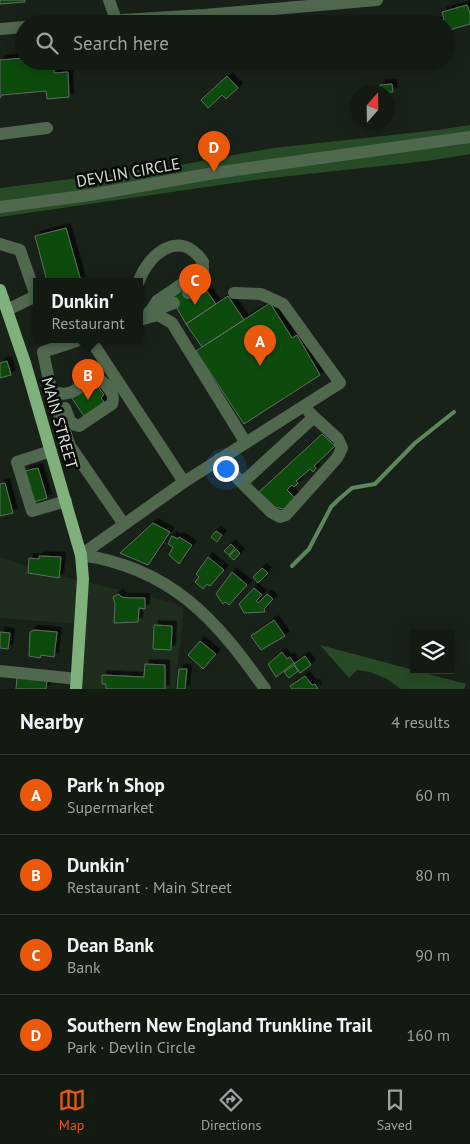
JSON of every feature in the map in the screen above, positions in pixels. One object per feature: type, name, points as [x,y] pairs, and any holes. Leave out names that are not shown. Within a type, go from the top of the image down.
[{"type":"main road","name":"MAIN STREET","points":[[0,292],[23,358],[82,561],[76,684]]},
{"type":"street","points":[[109,0],[114,15]]},
{"type":"street","points":[[181,15],[377,0]]},
{"type":"street","points":[[0,29],[15,27]]},
{"type":"street","points":[[0,134],[48,128]]},
{"type":"street","name":"DEVLIN CIRCLE","points":[[0,207],[90,195],[214,173],[470,137]]},
{"type":"street","points":[[0,244],[20,250],[33,287]]},
{"type":"street","points":[[141,278],[151,259],[165,248],[172,246],[187,248],[200,258],[203,266],[203,278],[188,293]]},
{"type":"street","points":[[145,316],[157,300],[198,273],[203,266]]},
{"type":"street","points":[[82,561],[123,523],[219,459],[340,383],[283,304],[261,294],[234,293]]},
{"type":"street","points":[[7,310],[33,297]]},
{"type":"street","points":[[145,316],[174,303]]},
{"type":"street","points":[[145,316],[158,315],[172,323],[246,443]]},
{"type":"street","points":[[23,358],[70,343]]},
{"type":"street","points":[[93,343],[184,482]]},
{"type":"street","points":[[42,352],[70,446],[123,523]]},
{"type":"street","points":[[49,378],[59,393]]},
{"type":"street","points":[[219,459],[271,512],[280,517],[286,515],[337,458],[342,448],[338,439],[302,407]]},
{"type":"street","points":[[242,484],[314,417]]},
{"type":"street","points":[[51,451],[17,462],[32,511],[66,501]]},
{"type":"street","points":[[82,561],[136,571],[186,596],[212,620],[265,689]]},
{"type":"street","points":[[0,671],[76,684]]},
{"type":"shaded area","points":[[0,557],[40,571],[175,603],[184,609],[175,689],[75,689],[79,624],[0,618]]},
{"type":"green space","points":[[470,125],[470,154],[427,161],[262,179],[0,217],[0,188],[174,166],[273,148]]},
{"type":"green space","points":[[320,645],[410,669],[410,674],[429,674],[466,684],[464,689],[401,689],[387,679],[370,672],[357,670],[349,678]]},
{"type":"building","points":[[0,0],[25,0],[25,2],[0,4]]},
{"type":"building","points":[[467,5],[470,13],[470,24],[455,28],[455,15],[443,15],[442,12]]},
{"type":"building","points":[[15,59],[15,70],[54,70],[54,73],[68,72],[69,97],[47,99],[46,91],[2,95],[0,98],[0,60]]},
{"type":"building","points":[[227,76],[238,88],[226,99],[222,95],[208,108],[201,100]]},
{"type":"building","points":[[66,228],[80,278],[46,278],[35,236]]},
{"type":"building","points":[[183,287],[192,300],[206,290],[216,304],[186,324],[170,296]]},
{"type":"building","points":[[228,296],[244,320],[202,347],[186,324]]},
{"type":"building","points":[[270,303],[292,338],[297,335],[320,375],[244,424],[196,351]]},
{"type":"building","points":[[7,361],[11,375],[0,378],[0,363]]},
{"type":"building","points":[[97,385],[104,395],[101,398],[104,402],[84,416],[71,397]]},
{"type":"building","points":[[322,434],[335,446],[314,466],[316,468],[313,472],[310,469],[296,481],[298,483],[294,487],[292,485],[287,490],[296,499],[286,510],[275,507],[259,492]]},
{"type":"building","points":[[38,468],[47,498],[34,502],[25,471]]},
{"type":"building","points":[[5,483],[13,513],[0,516],[0,484]]},
{"type":"building","points":[[153,523],[170,532],[148,565],[120,553]]},
{"type":"building","points":[[216,531],[222,535],[217,542],[211,537]]},
{"type":"building","points":[[172,536],[178,539],[179,537],[192,545],[179,564],[169,555],[173,547],[168,544]]},
{"type":"building","points":[[231,544],[235,548],[229,555],[224,551]]},
{"type":"building","points":[[236,549],[240,553],[234,560],[229,556]]},
{"type":"building","points":[[39,556],[61,557],[59,578],[28,573],[29,558],[39,559]]},
{"type":"building","points":[[208,557],[224,570],[210,586],[207,584],[203,589],[195,582],[199,577],[196,574]]},
{"type":"building","points":[[262,568],[268,573],[258,583],[253,577]]},
{"type":"building","points":[[232,572],[247,585],[229,605],[225,602],[223,604],[216,594]]},
{"type":"building","points":[[254,588],[262,595],[256,601],[258,603],[267,594],[273,599],[264,609],[265,612],[244,613],[239,604]]},
{"type":"building","points":[[119,594],[121,597],[145,598],[145,609],[139,608],[138,622],[114,623],[115,603],[113,597]]},
{"type":"building","points":[[274,620],[285,636],[261,650],[251,636]]},
{"type":"building","points":[[154,625],[172,626],[171,650],[153,649]]},
{"type":"building","points":[[34,630],[57,632],[54,657],[41,655],[40,658],[29,656],[30,632]]},
{"type":"building","points":[[0,632],[10,633],[8,649],[0,648]]},
{"type":"building","points":[[200,641],[216,654],[203,669],[188,655]]},
{"type":"building","points":[[282,652],[287,659],[290,657],[294,663],[276,677],[268,664]]},
{"type":"building","points":[[305,656],[311,665],[300,673],[294,664]]},
{"type":"building","points":[[145,664],[165,665],[165,689],[106,689],[106,684],[102,684],[102,675],[144,677]]},
{"type":"building","points":[[294,665],[298,671],[289,678],[284,672]]},
{"type":"building","points":[[179,669],[187,669],[185,689],[177,689]]},
{"type":"building","points":[[305,676],[318,689],[292,689],[290,686]]},
{"type":"building","points":[[17,677],[47,680],[46,689],[16,689]]},
{"type":"waterway","points":[[292,566],[309,549],[331,507],[338,500],[352,488],[375,484],[415,443],[454,412]]},
{"type":"place","name":"Southern New England Trunkline Trail","points":[[214,172]]},
{"type":"place","name":"Dean Bank","points":[[195,305]]},
{"type":"place","name":"Park 'n Shop","points":[[260,366]]},
{"type":"place","name":"Dunkin'","points":[[88,400]]}]
